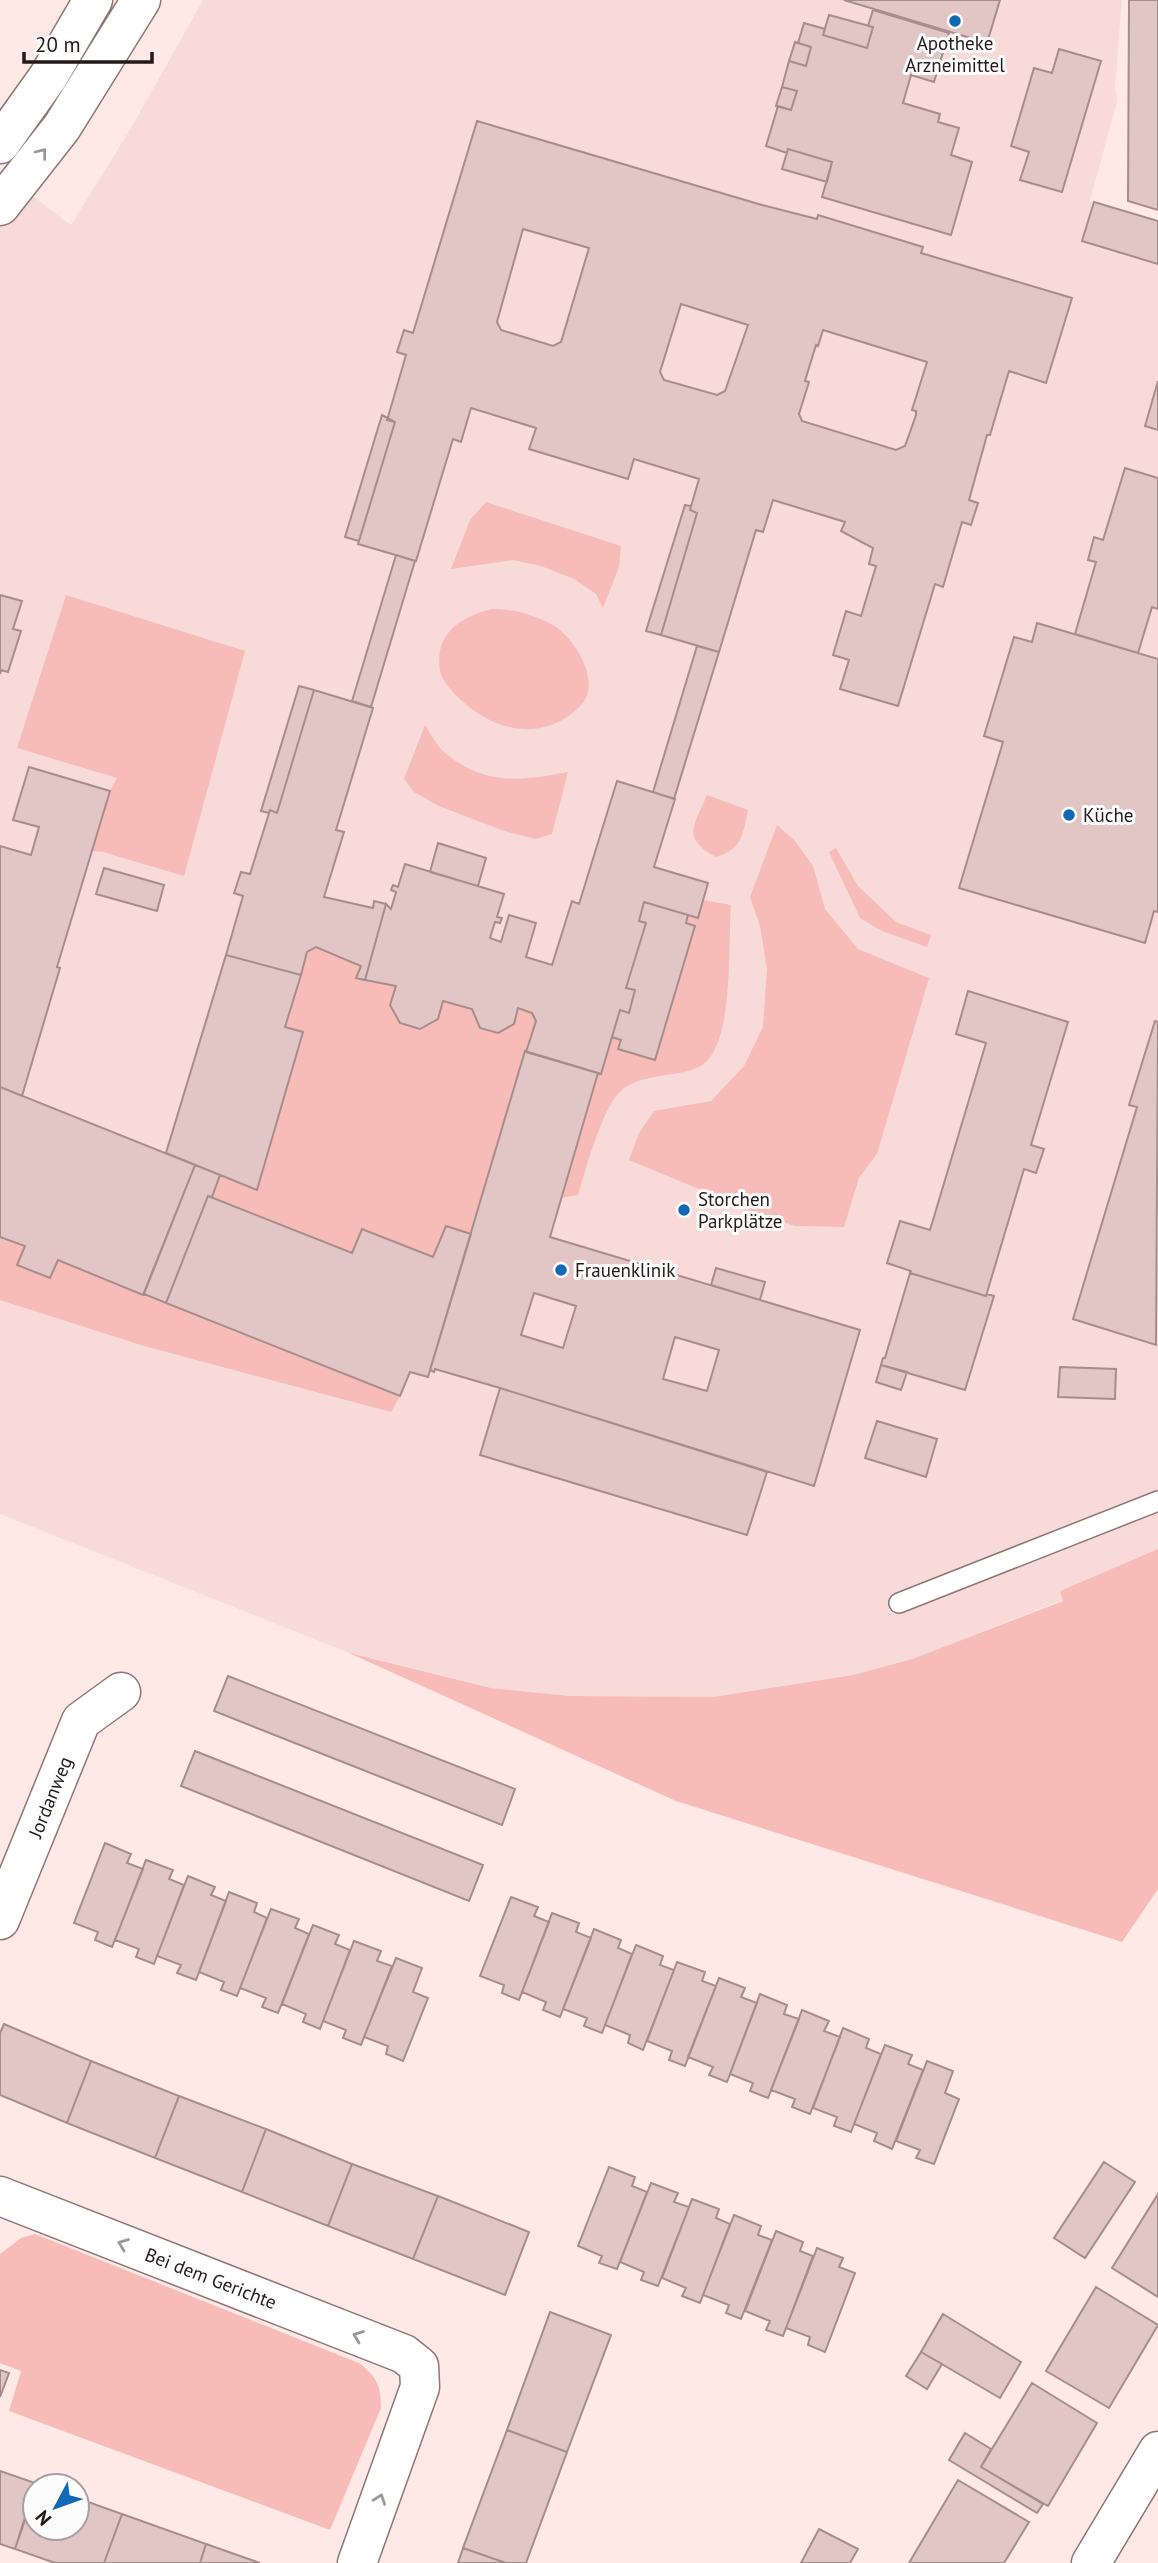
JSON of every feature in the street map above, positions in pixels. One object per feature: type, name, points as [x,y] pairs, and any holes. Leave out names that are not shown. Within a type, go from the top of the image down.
[{"type":"street","points":[[0,144],[48,78],[93,0]]},
{"type":"street","points":[[0,206],[62,127],[141,0]]},
{"type":"street","name":"Jordanweg","points":[[0,1920],[81,1721],[121,1692]]},
{"type":"street","name":"Bei dem Gerichte","points":[[0,2196],[404,2354],[419,2365],[420,2387],[357,2563]]},
{"type":"street","points":[[1091,2563],[1158,2451]]},
{"type":"lane","points":[[899,1603],[1158,1502]]},
{"type":"shaded area","points":[[203,0],[1122,0],[1115,87],[1117,101],[1090,201],[1158,221],[1158,1549],[1061,1591],[1063,1600],[912,1659],[853,1675],[713,1697],[570,1696],[491,1688],[349,1653],[0,1514],[0,171],[71,225],[131,128]]},
{"type":"shaded area","points":[[486,502],[621,546],[619,567],[603,608],[596,594],[574,579],[541,566],[513,560],[451,569],[470,520]]},
{"type":"shaded area","points":[[66,595],[245,651],[184,876],[92,851],[110,791],[117,778],[17,748]]},
{"type":"shaded area","points":[[492,609],[523,613],[546,621],[561,631],[575,647],[586,668],[589,688],[584,701],[570,715],[545,727],[519,729],[506,726],[471,709],[445,683],[439,657],[446,636],[470,616]]},
{"type":"shaded area","points":[[425,725],[444,752],[459,763],[488,776],[518,779],[568,772],[552,834],[536,839],[504,831],[439,806],[414,792],[404,779]]},
{"type":"shaded area","points":[[707,795],[748,810],[740,840],[731,850],[716,857],[698,844],[694,837],[695,823]]},
{"type":"shaded area","points":[[777,825],[795,841],[813,866],[825,909],[858,949],[929,978],[877,1154],[859,1178],[844,1227],[795,1226],[749,1210],[629,1160],[639,1133],[654,1111],[711,1101],[744,1066],[763,1027],[767,969],[760,926],[750,897]]},
{"type":"shaded area","points":[[836,848],[858,886],[896,922],[931,935],[927,947],[882,931],[860,918],[829,852]]},
{"type":"shaded area","points":[[703,900],[731,905],[728,988],[721,1031],[715,1049],[706,1062],[695,1069],[643,1080],[624,1088],[616,1096],[602,1122],[578,1195],[561,1198],[598,1073],[612,1037],[621,1040],[619,1049],[655,1060],[694,926],[686,923],[688,915],[698,918]]},
{"type":"shaded area","points":[[316,947],[361,966],[357,978],[396,986],[390,1005],[419,1029],[438,1019],[443,1001],[472,1009],[480,1028],[497,1033],[514,1024],[518,1008],[532,1013],[536,1021],[471,1234],[446,1226],[433,1257],[362,1229],[352,1253],[212,1197],[220,1175],[257,1190],[303,1033],[285,1027],[308,952]]},
{"type":"shaded area","points":[[0,1237],[25,1246],[18,1265],[50,1278],[58,1260],[400,1396],[391,1412],[144,1346],[0,1300]]},
{"type":"shaded area","points":[[1158,1549],[1158,1889],[1122,1942],[676,1801],[349,1653],[491,1688],[570,1696],[713,1697],[853,1675],[912,1659],[1063,1601],[1060,1591]]},
{"type":"shaded area","points":[[35,2234],[359,2363],[370,2373],[379,2387],[381,2408],[330,2530],[9,2411],[21,2371],[0,2363],[0,2254],[21,2238]]},
{"type":"building","name":"Apotheke Arzneimittel","points":[[844,0],[1000,0],[987,43]]},
{"type":"building","points":[[1129,0],[1158,0],[1158,210],[1128,201]]},
{"type":"building","points":[[873,10],[949,33],[934,82],[911,75],[903,103],[940,114],[938,122],[959,128],[951,155],[972,162],[951,235],[822,197],[832,162],[788,149],[787,153],[766,146],[778,106],[791,110],[797,91],[782,87],[789,61],[806,66],[811,47],[798,43],[804,23],[825,29],[823,35],[867,48],[873,27],[868,26]]},
{"type":"building","points":[[829,15],[873,27],[867,48],[823,35]]},
{"type":"building","points":[[795,42],[811,47],[806,66],[789,61]]},
{"type":"building","points":[[1059,49],[1101,61],[1062,192],[1020,180],[1029,152],[1011,146],[1034,68],[1052,73]]},
{"type":"building","points":[[782,87],[797,91],[791,110],[776,106]]},
{"type":"building","points":[[477,121],[762,205],[817,219],[818,215],[923,247],[921,253],[1072,298],[1046,383],[1009,371],[969,500],[978,503],[971,525],[962,522],[943,587],[935,584],[898,706],[840,689],[849,660],[833,655],[846,611],[861,616],[876,566],[869,564],[873,548],[841,531],[845,522],[773,500],[763,532],[756,530],[719,652],[661,635],[697,513],[690,510],[699,479],[634,459],[628,479],[529,449],[536,428],[471,408],[461,442],[453,439],[416,561],[358,544],[395,422],[387,420],[406,355],[397,352],[404,330],[413,333]],"holes":[[[523,229],[589,248],[561,342],[553,346],[501,330],[497,322]],[[681,304],[748,325],[725,391],[717,395],[664,380],[660,372]],[[823,330],[927,362],[912,410],[916,411],[916,415],[905,446],[896,450],[802,421],[799,414],[809,382],[805,381],[816,345],[818,346]]]},
{"type":"building","points":[[788,149],[832,162],[827,182],[782,169]]},
{"type":"building","points":[[1094,202],[1158,221],[1158,264],[1082,241]]},
{"type":"building","points":[[1158,381],[1158,430],[1145,426]]},
{"type":"building","points":[[382,415],[395,422],[359,541],[345,537]]},
{"type":"building","points":[[1125,468],[1158,478],[1158,609],[1152,607],[1138,653],[1075,634],[1096,562],[1088,560],[1094,537],[1103,540]]},
{"type":"building","points":[[685,505],[691,506],[690,510],[697,513],[661,635],[646,631]]},
{"type":"building","points":[[396,555],[415,561],[371,707],[352,701]]},
{"type":"building","points":[[0,595],[22,601],[13,629],[21,631],[8,672],[1,670],[0,674]]},
{"type":"building","name":"Küche","points":[[1037,623],[1158,659],[1158,912],[1154,911],[1145,943],[959,888],[1003,742],[984,736],[1014,637],[1032,642]]},
{"type":"building","points":[[697,646],[719,652],[674,799],[653,792]]},
{"type":"building","points":[[299,686],[314,690],[277,813],[270,810],[269,813],[261,811]]},
{"type":"building","points":[[314,690],[373,708],[336,830],[344,832],[324,897],[373,908],[374,901],[386,904],[365,980],[356,978],[361,966],[316,947],[307,952],[301,975],[226,955],[243,896],[234,893],[241,872],[250,874],[270,810],[277,813]]},
{"type":"building","points":[[29,767],[110,791],[57,967],[60,968],[22,1096],[0,1087],[0,846],[31,855],[39,827],[13,820]]},
{"type":"building","points":[[617,781],[675,799],[654,867],[708,883],[698,918],[644,902],[639,921],[646,923],[626,988],[635,990],[629,1013],[620,1010],[601,1074],[526,1052],[536,1021],[532,1013],[518,1008],[514,1024],[498,1033],[480,1028],[472,1009],[443,1001],[438,1019],[420,1029],[400,1023],[390,1005],[396,986],[365,980],[386,904],[391,909],[396,892],[391,890],[393,885],[398,887],[405,864],[504,894],[497,917],[502,918],[500,923],[495,922],[490,938],[501,942],[509,915],[536,923],[526,957],[552,965],[572,901],[579,904]]},
{"type":"building","points":[[438,843],[486,858],[478,886],[430,872]]},
{"type":"building","points":[[104,868],[164,885],[157,911],[96,894]]},
{"type":"building","points":[[644,902],[688,915],[686,923],[695,926],[655,1060],[618,1049],[621,1040],[612,1037],[620,1010],[629,1013],[635,990],[626,988],[646,923],[639,921]]},
{"type":"building","points":[[226,955],[301,975],[285,1027],[303,1032],[257,1190],[166,1153]]},
{"type":"building","points":[[968,991],[1068,1022],[1031,1145],[1044,1149],[1036,1173],[1024,1169],[986,1296],[910,1273],[911,1271],[887,1263],[900,1221],[930,1230],[986,1043],[956,1034]]},
{"type":"building","points":[[1155,1021],[1158,1022],[1156,1345],[1073,1319],[1137,1107],[1129,1105]]},
{"type":"building","name":"Frauenklinik","points":[[525,1051],[598,1073],[550,1237],[860,1330],[814,1486],[500,1388],[435,1369],[434,1372],[430,1370]],"holes":[[[534,1293],[576,1306],[563,1348],[521,1335]],[[675,1337],[719,1350],[707,1391],[663,1379]]]},
{"type":"building","points":[[0,1087],[195,1165],[143,1295],[58,1260],[50,1278],[17,1265],[25,1246],[0,1237]]},
{"type":"building","points":[[195,1165],[220,1175],[212,1197],[208,1196],[166,1303],[144,1294]]},
{"type":"building","points":[[208,1196],[352,1253],[362,1229],[433,1257],[446,1226],[471,1234],[428,1377],[410,1372],[400,1396],[166,1303]]},
{"type":"building","points":[[716,1268],[765,1282],[760,1300],[711,1285]]},
{"type":"building","points":[[910,1273],[986,1296],[994,1296],[965,1390],[881,1365]]},
{"type":"building","points":[[881,1365],[907,1372],[901,1390],[876,1382]]},
{"type":"building","points":[[1060,1367],[1116,1369],[1115,1399],[1058,1397]]},
{"type":"building","points":[[500,1388],[767,1472],[747,1535],[480,1455]]},
{"type":"building","points":[[877,1421],[937,1439],[926,1477],[865,1458]]},
{"type":"building","points":[[228,1676],[515,1789],[502,1825],[214,1711]]},
{"type":"building","points":[[195,1751],[483,1865],[469,1901],[181,1786]]},
{"type":"building","points":[[105,1843],[131,1854],[127,1863],[143,1869],[112,1947],[95,1940],[98,1932],[74,1923]]},
{"type":"building","points":[[146,1860],[173,1870],[169,1879],[184,1885],[154,1964],[136,1957],[139,1949],[115,1940]]},
{"type":"building","points":[[188,1876],[215,1887],[211,1895],[226,1901],[196,1980],[177,1973],[181,1965],[157,1956]]},
{"type":"building","points":[[229,1892],[257,1903],[254,1912],[267,1918],[237,1996],[221,1990],[224,1982],[199,1972]]},
{"type":"building","points":[[511,1897],[538,1907],[534,1916],[549,1922],[519,2000],[502,1993],[504,1985],[480,1976]]},
{"type":"building","points":[[271,1909],[299,1919],[295,1928],[309,1934],[278,2013],[262,2007],[266,1998],[240,1988]]},
{"type":"building","points":[[552,1913],[579,1923],[576,1932],[591,1938],[560,2017],[543,2010],[546,2002],[522,1992]]},
{"type":"building","points":[[313,1925],[339,1935],[335,1944],[350,1950],[320,2029],[303,2022],[306,2014],[282,2004]]},
{"type":"building","points":[[594,1929],[621,1940],[618,1948],[632,1954],[602,2033],[584,2026],[587,2018],[563,2009]]},
{"type":"building","points":[[354,1941],[381,1951],[377,1961],[392,1966],[361,2045],[343,2038],[346,2030],[323,2021]]},
{"type":"building","points":[[636,1945],[663,1956],[660,1965],[674,1970],[643,2050],[628,2043],[630,2035],[605,2025]]},
{"type":"building","points":[[396,1958],[422,1968],[413,1992],[428,1998],[403,2061],[386,2054],[388,2046],[364,2037]]},
{"type":"building","points":[[677,1962],[705,1972],[702,1981],[716,1986],[685,2066],[669,2060],[672,2051],[647,2041]]},
{"type":"building","points":[[719,1978],[745,1988],[741,1997],[757,2003],[727,2082],[709,2075],[713,2067],[688,2057]]},
{"type":"building","points":[[760,1994],[787,2005],[784,2014],[799,2019],[768,2098],[750,2091],[753,2083],[730,2074]]},
{"type":"building","points":[[802,2010],[829,2021],[824,2031],[840,2037],[810,2114],[792,2107],[795,2099],[771,2090]]},
{"type":"building","points":[[4,2024],[91,2061],[67,2123],[0,2095],[0,2033]]},
{"type":"building","points":[[843,2028],[869,2039],[866,2048],[881,2054],[851,2132],[834,2126],[837,2117],[813,2108]]},
{"type":"building","points":[[885,2045],[912,2055],[908,2064],[923,2070],[892,2149],[874,2141],[877,2133],[854,2124]]},
{"type":"building","points":[[91,2061],[179,2096],[155,2158],[67,2123]]},
{"type":"building","points":[[927,2061],[953,2071],[945,2093],[959,2099],[934,2164],[916,2158],[920,2150],[896,2141]]},
{"type":"building","points":[[179,2096],[266,2129],[242,2192],[155,2158]]},
{"type":"building","points":[[266,2129],[352,2164],[328,2226],[242,2192]]},
{"type":"building","points":[[1104,2162],[1135,2182],[1085,2258],[1054,2238]]},
{"type":"building","points":[[352,2164],[438,2196],[413,2259],[328,2226]]},
{"type":"building","points":[[609,2167],[635,2177],[632,2186],[647,2192],[617,2269],[599,2263],[602,2256],[578,2246]]},
{"type":"building","points":[[651,2183],[678,2193],[674,2202],[689,2207],[658,2286],[641,2280],[644,2272],[620,2262]]},
{"type":"building","points":[[1158,2194],[1158,2297],[1112,2268]]},
{"type":"building","points":[[438,2196],[529,2232],[505,2295],[413,2259]]},
{"type":"building","points":[[692,2199],[719,2209],[716,2218],[730,2224],[700,2303],[682,2296],[686,2288],[662,2278]]},
{"type":"building","points":[[734,2215],[761,2226],[758,2235],[772,2240],[741,2319],[726,2313],[729,2305],[703,2295]]},
{"type":"building","points":[[776,2231],[803,2242],[800,2251],[813,2256],[783,2336],[766,2330],[770,2321],[745,2311]]},
{"type":"building","points":[[817,2248],[843,2258],[839,2267],[855,2273],[825,2352],[808,2345],[810,2337],[786,2328]]},
{"type":"building","points":[[1096,2287],[1158,2325],[1109,2408],[1046,2371]]},
{"type":"building","points":[[550,2312],[611,2335],[567,2452],[507,2430]]},
{"type":"building","points":[[943,2314],[1021,2362],[1000,2398],[921,2352]]},
{"type":"building","points":[[921,2352],[942,2364],[927,2389],[906,2376]]},
{"type":"building","points":[[0,2370],[9,2373],[0,2397]]},
{"type":"building","points":[[1032,2383],[1097,2423],[1048,2506],[981,2467]]},
{"type":"building","points":[[507,2430],[567,2452],[526,2563],[506,2563],[463,2548]]},
{"type":"building","points":[[965,2433],[991,2449],[981,2467],[1043,2504],[1037,2513],[949,2460]]},
{"type":"building","points":[[0,2471],[21,2478],[21,2530],[15,2549],[0,2544]]},
{"type":"building","points":[[958,2480],[1029,2522],[1004,2563],[909,2563]]},
{"type":"building","points":[[91,2503],[122,2514],[104,2563],[55,2563],[15,2549],[21,2532],[21,2542],[91,2542]]},
{"type":"building","points":[[122,2514],[206,2544],[200,2563],[104,2563]]},
{"type":"building","points":[[819,2529],[858,2549],[850,2563],[801,2563]]},
{"type":"building","points":[[206,2544],[260,2563],[200,2563]]},
{"type":"building","points":[[463,2548],[506,2563],[458,2563]]},
{"type":"place","name":"Apotheke Arzneimittel","points":[[955,21]]},
{"type":"place","name":"Küche","points":[[1069,815]]},
{"type":"place","name":"Storchen Parkplätze","points":[[684,1210]]},
{"type":"place","name":"Frauenklinik","points":[[561,1270]]}]
